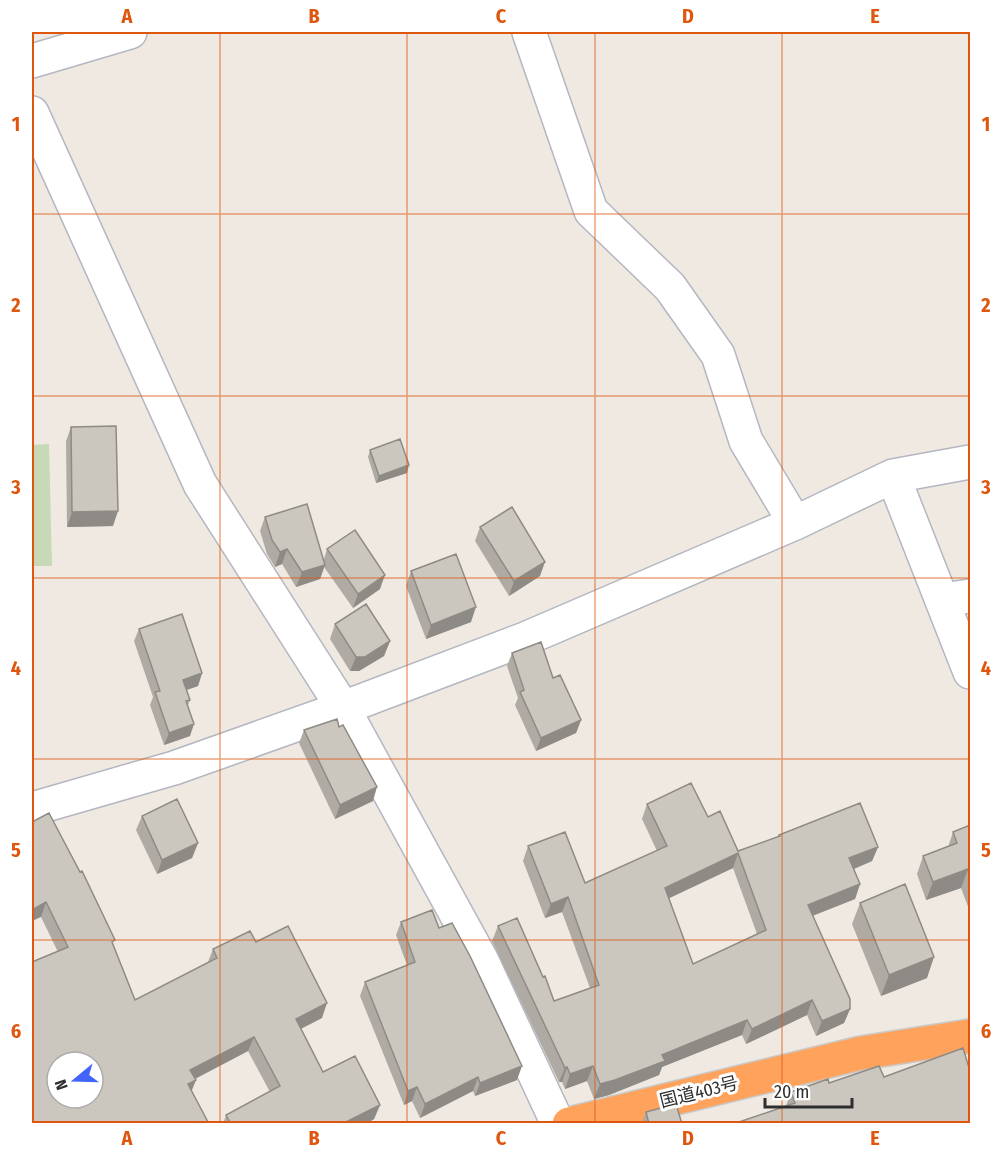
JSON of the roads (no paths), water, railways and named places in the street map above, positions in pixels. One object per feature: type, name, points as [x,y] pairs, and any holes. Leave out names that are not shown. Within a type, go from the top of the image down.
[{"type":"highway","name":"国道403号","points":[[570,1123],[861,1053],[970,1036]]},
{"type":"street","points":[[32,61],[130,32]]},
{"type":"street","points":[[529,32],[591,211],[669,287],[718,355],[746,441],[795,523]]},
{"type":"street","points":[[32,113],[200,484],[343,708],[570,1123]]},
{"type":"street","points":[[32,809],[174,768],[343,708],[525,639],[795,523],[893,476],[970,462]]},
{"type":"street","points":[[893,476],[956,598],[970,672]]}]
